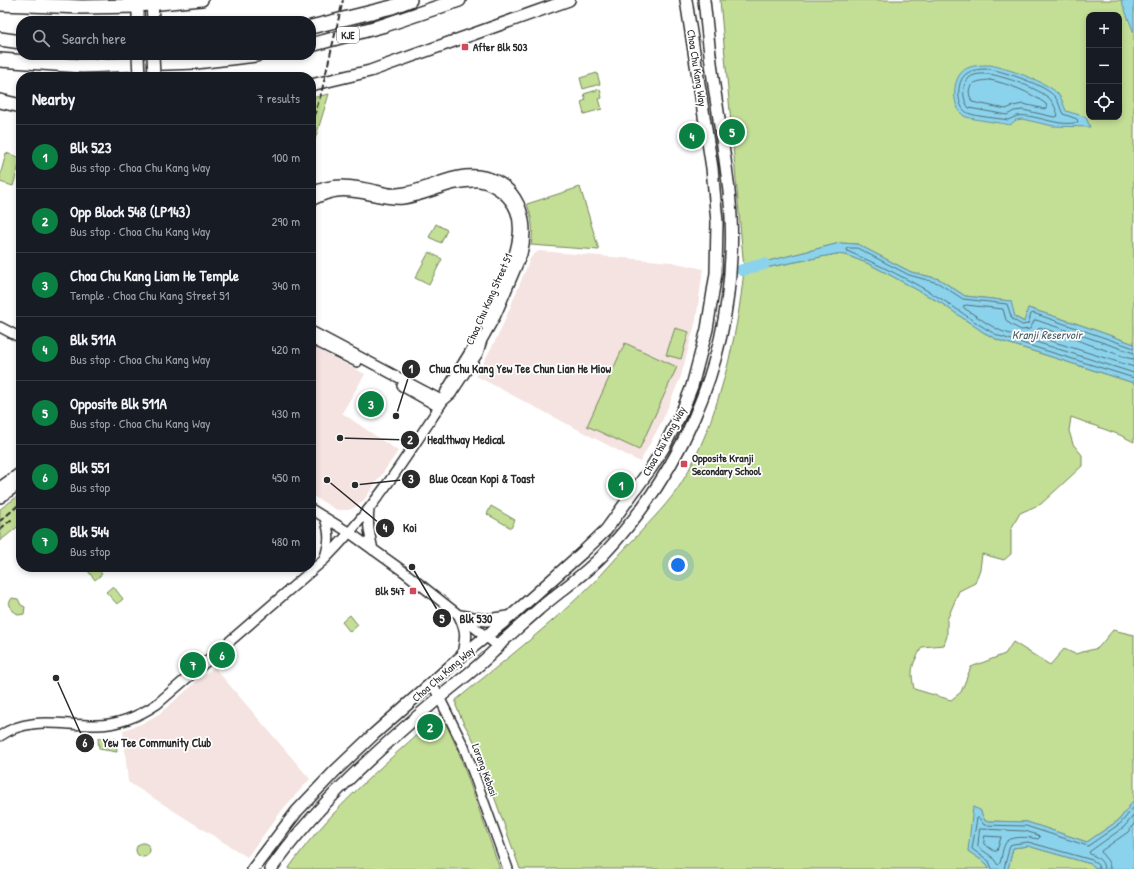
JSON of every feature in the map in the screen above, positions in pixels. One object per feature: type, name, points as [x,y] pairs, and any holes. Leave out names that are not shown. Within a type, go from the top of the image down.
[{"type":"highway","points":[[82,7],[98,0]]},
{"type":"highway","name":"KJE","points":[[316,26],[410,0]]},
{"type":"highway","name":"KJE","points":[[316,44],[385,25],[459,0]]},
{"type":"highway","points":[[0,4],[82,7],[138,3]]},
{"type":"highway","points":[[0,39],[16,41]]},
{"type":"highway","points":[[0,60],[82,66],[196,62],[213,60]]},
{"type":"highway","points":[[0,101],[16,105]]},
{"type":"main road","points":[[138,16],[138,3],[197,0]]},
{"type":"main road","points":[[316,84],[370,71],[569,0]]},
{"type":"main road","points":[[679,0],[687,6]]},
{"type":"main road","name":"Choa Chu Kang Way","points":[[271,869],[301,830],[330,798],[385,745],[493,652],[545,604],[601,557],[650,498],[667,471],[690,428],[705,393],[718,349],[725,318],[732,255],[731,213],[727,176],[716,102],[704,0]]},
{"type":"main road","points":[[152,2],[153,16]]},
{"type":"main road","name":"Choa Chu Kang Way","points":[[253,869],[280,831],[320,785],[374,734],[463,655],[510,617],[606,530],[638,488],[664,447],[683,409],[700,359],[707,329],[716,273],[717,222],[712,168],[687,6]]},
{"type":"main road","points":[[138,60],[139,72]]},
{"type":"main road","points":[[153,60],[154,72]]},
{"type":"main road","points":[[0,488],[16,476]]},
{"type":"main road","points":[[0,497],[16,486]]},
{"type":"main road","points":[[460,616],[486,620],[510,617]]},
{"type":"main road","points":[[460,616],[465,628],[466,637],[463,655]]},
{"type":"street","name":"Choa Chu Kang Street 51","points":[[316,190],[321,187],[337,184],[356,186],[396,194],[460,176],[482,176],[498,182],[510,191],[518,200],[522,208],[526,233],[522,254],[496,315],[482,340],[478,353],[451,394],[441,404],[369,508],[350,533],[316,567]]},
{"type":"street","name":"Choa Chu Kang Street 51","points":[[316,199],[324,195],[338,192],[356,193],[396,200],[456,184],[474,181],[492,186],[512,203],[518,220],[519,233],[515,251],[487,322],[472,351],[446,391],[441,404]]},
{"type":"street","points":[[0,327],[16,335]]},
{"type":"street","points":[[316,334],[441,404]]},
{"type":"street","points":[[316,342],[441,404]]},
{"type":"street","points":[[369,508],[368,530],[373,550]]},
{"type":"street","points":[[316,513],[350,533],[498,646]]},
{"type":"street","points":[[325,518],[330,543],[325,559]]},
{"type":"street","name":"Choa Chu Kang Street 51","points":[[0,736],[12,729],[26,724],[108,724],[127,720],[145,712],[166,696],[310,572]]},
{"type":"street","name":"Lorong Kebasi","points":[[432,683],[464,747],[508,869]]},
{"type":"shaded area","points":[[539,251],[672,262],[703,269],[696,320],[681,376],[662,421],[640,462],[476,376],[500,332],[530,259]]},
{"type":"shaded area","points":[[316,349],[365,374],[342,413],[398,451],[364,500],[354,508],[348,510],[337,510],[316,498]]},
{"type":"shaded area","points":[[214,667],[310,779],[283,809],[247,857],[128,782],[123,730],[141,724],[159,714]]},
{"type":"green space","points":[[720,0],[1134,0],[1134,344],[1028,308],[1025,322],[1015,317],[1010,301],[965,296],[939,279],[911,272],[857,244],[840,243],[749,266],[750,271],[836,254],[846,255],[869,264],[941,303],[983,332],[998,340],[1134,383],[1134,442],[1120,435],[1071,417],[1069,431],[1073,444],[1082,455],[1082,466],[1041,504],[1020,513],[1011,529],[1011,554],[1004,560],[982,554],[980,569],[975,583],[959,591],[947,620],[947,636],[944,645],[922,647],[914,663],[912,671],[914,689],[951,700],[961,692],[971,667],[1005,654],[1013,642],[1050,665],[1064,649],[1075,654],[1098,648],[1113,630],[1134,635],[1134,800],[1119,820],[1087,842],[1027,822],[985,821],[980,810],[968,851],[987,864],[989,869],[520,869],[475,743],[463,722],[456,706],[456,700],[530,640],[583,593],[666,504],[677,490],[706,434],[715,407],[731,351],[744,269]]},
{"type":"green space","points":[[597,73],[600,84],[583,89],[580,78]]},
{"type":"green space","points":[[600,89],[602,98],[599,99],[602,109],[584,114],[581,102],[586,100],[584,94]]},
{"type":"green space","points":[[329,94],[316,136],[316,97]]},
{"type":"green space","points":[[6,153],[16,156],[16,176],[13,186],[0,182],[0,176]]},
{"type":"green space","points":[[580,187],[599,250],[531,245],[532,224],[527,204]]},
{"type":"green space","points":[[436,224],[447,230],[441,243],[429,237]]},
{"type":"green space","points":[[429,252],[442,259],[429,285],[415,278]]},
{"type":"green space","points":[[675,328],[689,332],[681,359],[666,355]]},
{"type":"green space","points":[[625,343],[677,367],[639,450],[587,426]]},
{"type":"green space","points":[[16,498],[16,528],[0,541],[0,509]]},
{"type":"green space","points":[[491,506],[515,520],[511,528],[487,514]]},
{"type":"green space","points":[[89,572],[100,572],[102,574],[95,580]]},
{"type":"green space","points":[[113,586],[123,599],[117,604],[106,592]]},
{"type":"green space","points":[[12,598],[18,599],[21,605],[25,607],[24,614],[19,615],[12,610],[9,603]]},
{"type":"green space","points":[[350,615],[358,625],[350,632],[342,622]]},
{"type":"green space","points":[[441,713],[458,750],[500,869],[288,869],[312,837],[346,801]]},
{"type":"green space","points":[[98,738],[116,739],[117,752],[99,749]]},
{"type":"green space","points":[[140,843],[146,843],[150,847],[150,853],[146,857],[140,857],[136,853],[136,847]]},
{"type":"green space","points":[[1028,846],[1091,864],[1097,869],[1008,869],[1013,848]]},
{"type":"water","points":[[1121,0],[1134,0],[1134,33]]},
{"type":"water","points":[[978,65],[990,65],[1006,69],[1036,80],[1053,89],[1061,98],[1066,111],[1086,117],[1090,127],[1053,126],[1022,119],[1016,120],[1010,125],[964,116],[957,107],[955,101],[956,83],[958,77],[964,70]]},
{"type":"water","name":"Kranji Reservoir","points":[[840,243],[857,244],[911,272],[939,279],[965,296],[1011,301],[1015,317],[1024,322],[1028,308],[1134,344],[1134,383],[998,340],[983,332],[941,303],[869,264],[846,255],[836,254],[749,271],[748,266]]},
{"type":"water","points":[[1134,800],[1134,869],[1097,869],[1091,864],[1028,846],[1013,848],[1008,869],[989,869],[987,864],[968,851],[973,807],[980,810],[985,821],[1027,822],[1087,842],[1119,820]]},
{"type":"waterway","points":[[742,270],[764,264]]},
{"type":"railway","points":[[316,110],[343,0]]},
{"type":"railway","points":[[0,521],[16,507]]},
{"type":"railway","points":[[0,529],[12,519]]},
{"type":"place","name":"After Blk 503","points":[[465,47]]},
{"type":"place","name":"Opposite Blk 511A","points":[[732,132]]},
{"type":"place","name":"Blk 511A","points":[[692,136]]},
{"type":"place","name":"Choa Chu Kang Liam He Temple","points":[[371,404]]},
{"type":"place","name":"Chua Chu Kang Yew Tee Chun Lian He Miow","points":[[396,416]]},
{"type":"place","name":"Healthway Medical","points":[[340,438]]},
{"type":"place","name":"Opposite Kranji Secondary School","points":[[684,464]]},
{"type":"place","name":"Koi","points":[[327,480]]},
{"type":"place","name":"Blue Ocean Kopi & Toast","points":[[355,485]]},
{"type":"place","name":"Blk 523","points":[[621,485]]},
{"type":"place","name":"Blk 530","points":[[412,567]]},
{"type":"place","name":"Blk 547","points":[[413,591]]},
{"type":"place","name":"Blk 551","points":[[222,655]]},
{"type":"place","name":"Blk 544","points":[[193,665]]},
{"type":"place","name":"Yew Tee Community Club","points":[[56,678]]},
{"type":"place","name":"Opp Block 548 (LP143)","points":[[430,727]]}]
